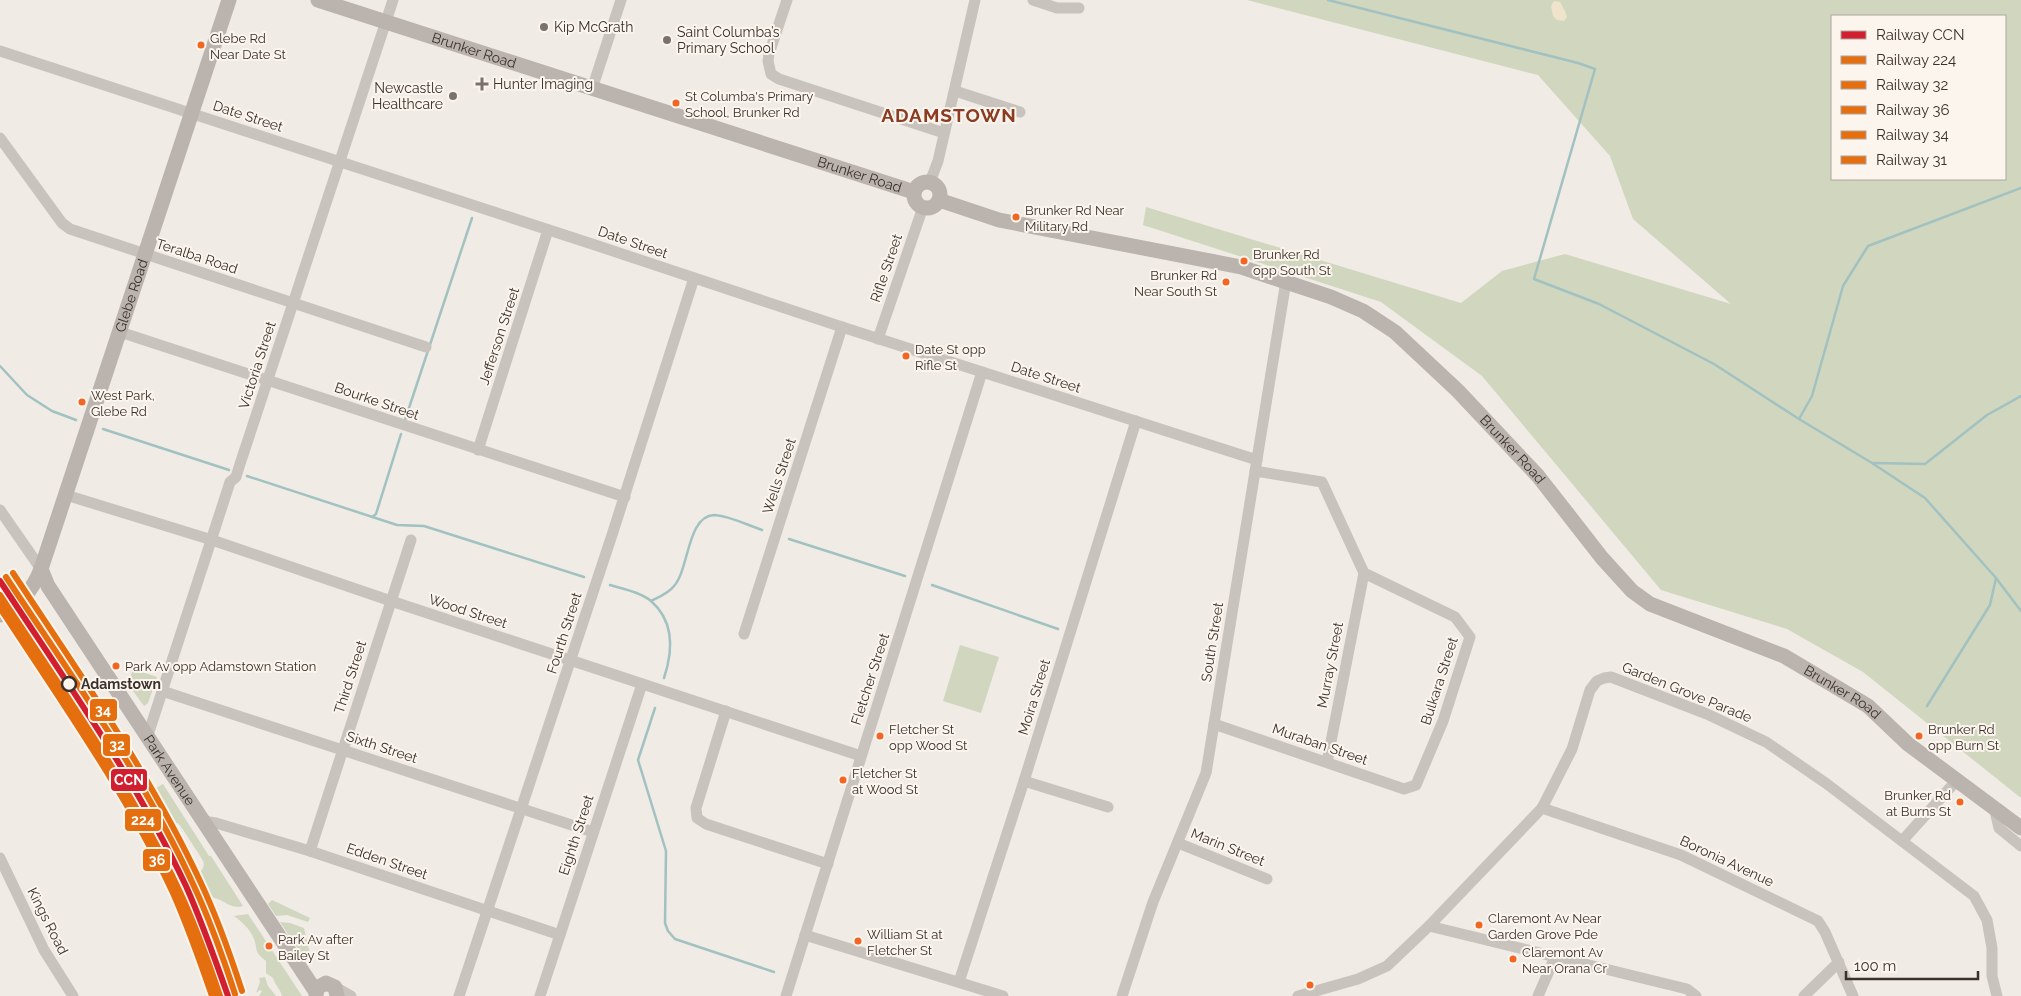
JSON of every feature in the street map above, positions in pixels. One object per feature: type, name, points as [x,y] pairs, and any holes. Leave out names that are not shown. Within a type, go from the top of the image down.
[{"type":"main road","name":"Glebe Road","points":[[0,615],[16,605],[32,590],[40,569],[229,0]]},
{"type":"main road","name":"Brunker Road","points":[[318,0],[592,90],[914,192]]},
{"type":"main road","points":[[930,182],[938,189],[939,200],[932,207],[923,207],[916,201],[914,192],[920,184],[930,182]]},
{"type":"main road","name":"Brunker Road","points":[[939,200],[999,220],[1241,267],[1331,296],[1363,311],[1395,332],[1458,392],[1538,476],[1602,558],[1632,591],[1650,604],[1784,656],[1868,706],[1908,744],[1958,779],[2021,828]]},
{"type":"main road","name":"Park Avenue","points":[[40,569],[48,586],[300,969],[325,991]]},
{"type":"street","name":"Victoria Street","points":[[147,738],[230,482],[236,477],[392,0]]},
{"type":"street","points":[[592,90],[621,0]]},
{"type":"street","points":[[787,0],[768,61],[771,74],[779,79],[944,133]]},
{"type":"street","points":[[930,182],[938,161],[975,0]]},
{"type":"street","points":[[1033,0],[1057,8],[1079,8]]},
{"type":"street","name":"Date Street","points":[[0,51],[842,328],[1136,422],[1256,465]]},
{"type":"street","points":[[954,91],[1020,112]]},
{"type":"street","name":"Teralba Road","points":[[0,138],[66,226],[79,233],[426,346]]},
{"type":"street","name":"Rifle Street","points":[[878,339],[923,207]]},
{"type":"street","name":"Jefferson Street","points":[[478,450],[548,230]]},
{"type":"street","name":"Fourth Street","points":[[460,996],[625,497],[694,278]]},
{"type":"street","name":"South Street","points":[[1122,996],[1153,902],[1206,773],[1286,281]]},
{"type":"street","name":"Wells Street","points":[[744,634],[842,328]]},
{"type":"street","name":"Bourke Street","points":[[120,332],[625,497]]},
{"type":"street","name":"Fletcher Street","points":[[786,996],[982,372]]},
{"type":"street","name":"Moira Street","points":[[959,982],[1136,422]]},
{"type":"street","points":[[1256,465],[1322,482],[1364,573]]},
{"type":"street","name":"Wood Street","points":[[66,495],[212,540],[391,602],[861,756]]},
{"type":"street","points":[[0,510],[40,569]]},
{"type":"street","name":"Third Street","points":[[310,851],[411,540]]},
{"type":"street","name":"Murray Street","points":[[1327,762],[1364,573]]},
{"type":"street","name":"Bulkara Street","points":[[1364,573],[1455,617],[1470,638],[1443,721],[1416,784]]},
{"type":"street","name":"Garden Grove Parade","points":[[1298,996],[1358,979],[1387,966],[1430,926],[1542,808],[1572,749],[1590,690],[1597,681],[1611,677],[1707,714],[1766,742],[1827,784],[1974,896],[1988,920],[1992,948],[1992,976],[1997,996]]},
{"type":"street","name":"Eighth Street","points":[[540,996],[642,684]]},
{"type":"street","name":"Sixth Street","points":[[162,691],[593,832]]},
{"type":"street","points":[[726,711],[696,808],[697,818],[706,824],[828,864]]},
{"type":"street","name":"Muraban Street","points":[[1214,724],[1404,789],[1416,784]]},
{"type":"street","points":[[1902,841],[1958,779]]},
{"type":"street","points":[[1024,781],[1108,807]]},
{"type":"street","points":[[1994,807],[1999,828],[2021,846]]},
{"type":"street","name":"Boronia Avenue","points":[[1542,808],[1681,855],[1818,921],[1825,932],[1853,996]]},
{"type":"street","name":"Edden Street","points":[[203,821],[216,823],[310,851],[560,935]]},
{"type":"street","name":"Marin Street","points":[[1178,844],[1267,879]]},
{"type":"street","name":"Kings Road","points":[[0,858],[44,950],[73,996]]},
{"type":"street","points":[[1430,926],[1687,989],[1696,996]]},
{"type":"street","points":[[805,935],[1003,996]]},
{"type":"street","points":[[1538,996],[1556,957]]},
{"type":"street","points":[[1804,996],[1838,962]]},
{"type":"street","points":[[325,991],[351,996]]},
{"type":"green space","points":[[1247,0],[2021,0],[2021,798],[1863,672],[1787,629],[1661,590],[1482,376],[1381,302],[1143,225],[1146,207],[1461,303],[1502,271],[1565,254],[1731,304],[1633,219],[1610,156],[1538,75]]},
{"type":"green space","points":[[960,645],[999,657],[981,713],[943,701]]},
{"type":"green space","points":[[133,669],[157,677],[148,703],[144,706],[128,684]]},
{"type":"green space","points":[[163,784],[243,906],[234,907],[211,897],[200,872],[204,862],[178,823],[173,825],[165,816],[164,808],[153,794],[153,790]]},
{"type":"green space","points":[[180,858],[241,996],[233,996],[206,921],[178,859]]},
{"type":"green space","points":[[272,900],[310,918],[308,922],[287,915],[276,916],[268,904]]},
{"type":"green space","points":[[248,914],[302,996],[282,996],[273,978],[266,973],[266,961],[257,952],[252,934],[234,916]]},
{"type":"green space","points":[[280,922],[304,928],[312,962],[300,952]]},
{"type":"green space","points":[[265,977],[268,986],[276,996],[259,996],[262,991],[260,990],[256,993],[260,982],[259,978]]},
{"type":"sand","points":[[1554,1],[1560,2],[1565,11],[1567,17],[1564,21],[1557,20],[1553,16],[1551,6]]},
{"type":"waterway","points":[[1328,0],[1578,63],[1595,69],[1534,279],[1599,304],[1714,364],[1925,498],[1996,578],[2021,611]]},
{"type":"waterway","points":[[1799,419],[1812,396],[1843,286],[1868,246],[2021,188]]},
{"type":"waterway","points":[[405,420],[472,218]]},
{"type":"waterway","points":[[0,366],[27,395],[52,411],[76,420]]},
{"type":"waterway","points":[[1874,463],[1925,464],[1987,415],[2021,396]]},
{"type":"waterway","points":[[103,429],[229,470]]},
{"type":"waterway","points":[[372,517],[376,514],[401,434]]},
{"type":"waterway","points":[[247,476],[397,525],[424,526],[584,577]]},
{"type":"waterway","points":[[651,601],[667,593],[674,586],[683,568],[693,534],[698,524],[705,518],[719,515],[762,530]]},
{"type":"waterway","points":[[789,539],[905,576]]},
{"type":"waterway","points":[[1927,706],[1990,605],[1996,578]]},
{"type":"waterway","points":[[610,585],[642,595],[659,609],[668,627],[670,637],[669,658],[664,678]]},
{"type":"waterway","points":[[932,585],[1058,629]]},
{"type":"waterway","points":[[655,708],[638,760],[666,851],[665,923],[668,931],[675,939],[774,972]]},
{"type":"rail line","name":"34","points":[[13,573],[88,686],[159,801],[206,895],[223,936],[242,991]]},
{"type":"rail line","name":"32","points":[[6,577],[106,727],[152,804],[199,898],[216,939],[235,994]]},
{"type":"rail line","name":"CCN","points":[[0,581],[98,730],[145,807],[186,886],[228,996]]},
{"type":"rail line","name":"224","points":[[0,595],[95,739],[160,851],[185,903],[220,996]]},
{"type":"rail line","name":"31","points":[[0,604],[96,749],[149,838],[185,916],[215,996]]},
{"type":"rail line","name":"36","points":[[0,608],[92,748],[135,819],[173,893],[194,944],[212,996]]},
{"type":"place","name":"Kip McGrath","points":[[544,27]]},
{"type":"place","name":"Saint Columba’s Primary School","points":[[667,40]]},
{"type":"place","name":"Glebe Rd Near Date St","points":[[201,45]]},
{"type":"place","name":"Hunter Imaging","points":[[482,84]]},
{"type":"place","name":"Newcastle Healthcare","points":[[453,96]]},
{"type":"place","name":"St Columba's Primary School, Brunker Rd","points":[[676,103]]},
{"type":"place","name":"Brunker Rd Near Military Rd","points":[[1016,217]]},
{"type":"place","name":"Brunker Rd opp South St","points":[[1244,261]]},
{"type":"place","name":"Brunker Rd Near South St","points":[[1226,282]]},
{"type":"place","name":"Date St opp Rifle St","points":[[906,356]]},
{"type":"place","name":"West Park, Glebe Rd","points":[[82,402]]},
{"type":"place","name":"Park Av opp Adamstown Station","points":[[116,666]]},
{"type":"place","name":"Adamstown","points":[[69,684]]},
{"type":"place","name":"Fletcher St opp Wood St","points":[[880,736]]},
{"type":"place","name":"Brunker Rd opp Burn St","points":[[1919,736]]},
{"type":"place","name":"Fletcher St at Wood St","points":[[843,780]]},
{"type":"place","name":"Brunker Rd at Burns St","points":[[1960,802]]},
{"type":"place","name":"Claremont Av Near Garden Grove Pde","points":[[1479,925]]},
{"type":"place","name":"William St at Fletcher St","points":[[858,941]]},
{"type":"place","name":"Park Av after Bailey St","points":[[269,946]]},
{"type":"place","name":"Claremont Av Near Orana Cr","points":[[1513,959]]},
{"type":"district","name":"ADAMSTOWN","points":[[949,115]]}]
